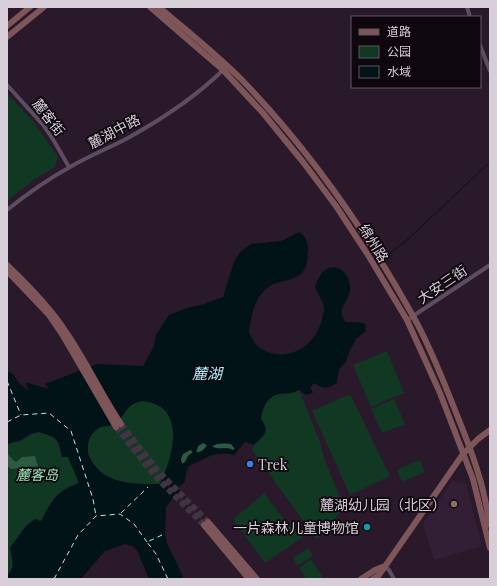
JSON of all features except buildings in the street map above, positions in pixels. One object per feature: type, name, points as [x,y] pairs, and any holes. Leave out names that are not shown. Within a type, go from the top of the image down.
[{"type":"main road","points":[[7,26],[30,7]]},
{"type":"main road","points":[[7,37],[44,7]]},
{"type":"main road","name":"绵州路","points":[[150,7],[225,68],[304,162],[336,206],[368,255],[407,320],[440,393],[473,479],[490,548]]},
{"type":"main road","name":"绵州路","points":[[159,7],[268,108],[309,156],[374,250],[413,316],[447,390],[470,447],[480,477],[490,525]]},
{"type":"main road","points":[[7,265],[52,312],[66,331],[76,354]]},
{"type":"main road","points":[[7,271],[49,315],[76,354],[118,426]]},
{"type":"main road","points":[[373,579],[379,575],[463,454],[490,430]]},
{"type":"main road","points":[[249,579],[206,524],[257,579]]},
{"type":"main road","points":[[361,579],[375,570],[385,566]]},
{"type":"street","points":[[481,48],[490,71]]},
{"type":"street","name":"麓湖中路","points":[[7,210],[38,186],[69,167],[126,139],[165,116],[186,102],[225,68]]},
{"type":"street","name":"麓客街","points":[[7,85],[44,126],[69,167]]},
{"type":"street","name":"大安三街","points":[[407,320],[490,265]]},
{"type":"street","points":[[385,566],[394,579]]},
{"type":"shaded area","name":"麓湖幼儿园（北区）","points":[[452,481],[466,484],[482,546],[434,560],[423,524]]},
{"type":"green space","points":[[7,93],[33,121],[58,157],[55,167],[35,179],[7,201]]},
{"type":"green space","points":[[387,351],[404,393],[371,407],[353,365]]},
{"type":"green space","points":[[299,390],[343,505],[329,531],[316,539],[252,450],[254,445],[262,437],[266,427],[261,419],[266,403],[269,399],[276,395],[292,393]]},
{"type":"green space","points":[[350,394],[390,476],[350,495],[312,411]]},
{"type":"green space","points":[[394,399],[405,424],[382,433],[371,409]]},
{"type":"green space","points":[[142,401],[157,405],[166,412],[171,422],[173,434],[172,447],[165,473],[160,484],[123,482],[106,476],[93,463],[88,453],[88,443],[90,437],[98,428],[113,424],[122,417],[132,405]]},
{"type":"green space","name":"麓客岛","points":[[39,432],[55,440],[62,457],[68,457],[79,483],[65,490],[56,498],[48,508],[41,521],[35,519],[26,526],[10,548],[12,569],[7,575],[7,445]]},
{"type":"green space","points":[[203,443],[207,445],[201,452],[196,453],[198,446]]},
{"type":"green space","points":[[218,443],[231,444],[235,449],[213,448],[212,446]]},
{"type":"green space","points":[[191,450],[193,452],[188,456],[183,464],[180,460],[183,454]]},
{"type":"green space","points":[[7,453],[16,462],[22,457],[35,456],[38,466],[11,469],[7,466]]},
{"type":"green space","points":[[420,460],[425,472],[402,482],[397,470]]},
{"type":"green space","points":[[264,493],[290,527],[294,524],[303,537],[265,563],[233,519]]},
{"type":"green space","points":[[308,548],[313,556],[297,566],[293,558]]},
{"type":"green space","points":[[311,559],[324,579],[306,579],[299,568]]},
{"type":"water","name":"麓湖","points":[[299,232],[302,234],[308,245],[307,264],[303,272],[298,276],[293,279],[275,283],[261,294],[253,310],[249,333],[257,345],[270,353],[280,354],[298,350],[307,345],[319,329],[324,310],[324,306],[315,286],[323,272],[332,268],[340,269],[349,280],[350,293],[342,312],[345,322],[365,324],[366,331],[356,339],[349,352],[346,362],[339,369],[337,383],[326,388],[314,383],[310,387],[313,393],[306,395],[299,390],[272,397],[264,407],[261,419],[264,424],[265,434],[254,445],[245,442],[234,455],[215,454],[189,467],[184,482],[179,487],[179,494],[171,500],[166,507],[165,534],[167,543],[184,579],[149,579],[137,550],[132,546],[125,544],[105,551],[81,579],[7,579],[7,575],[12,569],[10,548],[26,526],[35,519],[41,521],[52,502],[60,493],[79,483],[68,457],[62,457],[59,443],[54,437],[39,432],[30,434],[22,440],[7,445],[7,370],[13,374],[19,383],[29,391],[25,382],[49,389],[45,384],[97,364],[143,366],[154,346],[156,335],[169,315],[223,297],[234,262],[240,252],[251,244],[281,241]],"holes":[[[142,401],[157,405],[166,412],[171,422],[173,434],[172,447],[165,473],[160,484],[123,482],[106,476],[99,470],[88,455],[88,443],[94,432],[98,428],[115,423],[132,405]],[[203,443],[207,445],[200,452],[196,452],[198,446]],[[217,444],[231,444],[235,449],[217,448],[212,446]],[[189,450],[193,452],[182,464],[181,459],[183,454]]]},
{"type":"waterway","points":[[390,253],[407,240],[490,162]]},
{"type":"ferry route","points":[[7,381],[21,415]]},
{"type":"ferry route","points":[[7,422],[21,415],[49,413],[71,431],[93,499],[96,516]]},
{"type":"ferry route","points":[[121,513],[148,487]]},
{"type":"ferry route","points":[[54,579],[78,535],[96,516],[120,514],[134,524],[147,542]]},
{"type":"ferry route","points":[[162,535],[147,542],[156,554],[168,579]]},
{"type":"tunnel","points":[[121,424],[157,470],[208,522]]},
{"type":"tunnel","points":[[116,427],[153,474],[204,525]]},
{"type":"place","name":"Trek","points":[[250,464]]},
{"type":"place","name":"麓湖幼儿园（北区）","points":[[454,504]]},
{"type":"place","name":"一片森林儿童博物馆","points":[[367,527]]}]
